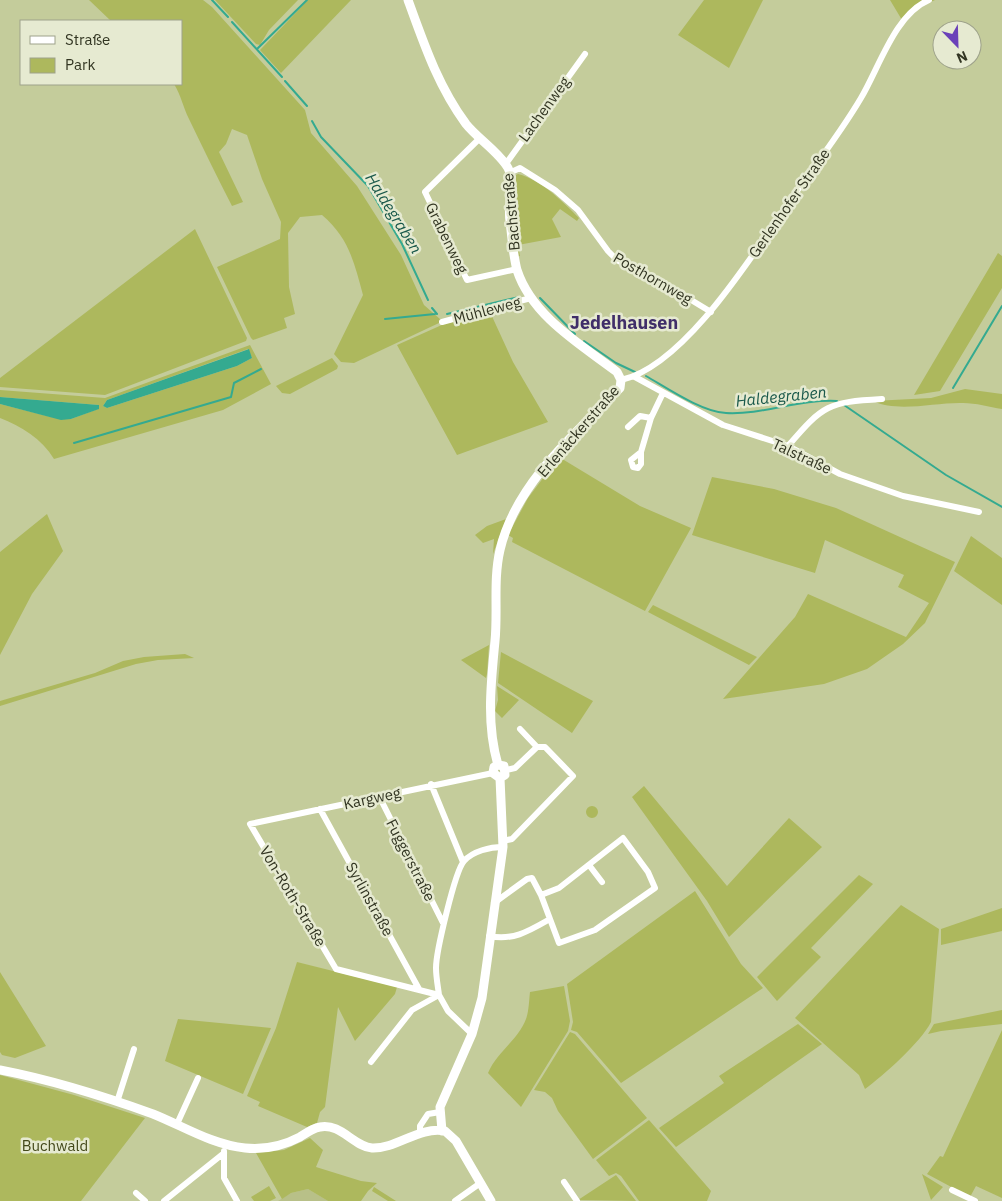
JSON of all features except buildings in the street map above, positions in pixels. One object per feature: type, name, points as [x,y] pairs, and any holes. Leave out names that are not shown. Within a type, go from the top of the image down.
[{"type":"street","name":"Bachstraße","points":[[408,0],[429,57],[445,93],[465,122],[507,169],[509,216],[517,269],[531,298],[561,329],[617,372],[621,380]]},
{"type":"street","name":"Gerlenhofer Straße","points":[[621,380],[635,377],[670,352],[711,312],[861,99],[899,27],[918,4],[929,0]]},
{"type":"street","name":"Lachenweg","points":[[507,169],[585,54]]},
{"type":"street","name":"Grabenweg","points":[[480,138],[425,192],[467,280],[517,269]]},
{"type":"street","name":"Posthornweg","points":[[507,169],[520,168],[543,182],[578,210],[608,251],[617,260],[678,292],[711,312]]},
{"type":"street","name":"Mühleweg","points":[[442,322],[531,298]]},
{"type":"street","name":"Talstraße","points":[[635,377],[723,425],[788,446],[840,474],[884,490],[979,512]]},
{"type":"street","name":"Erlenäckerstraße","points":[[440,1112],[456,1067],[472,1034],[482,998],[503,844],[499,771],[490,723],[500,550],[511,518],[549,462],[563,444],[620,388],[621,380]]},
{"type":"street","points":[[641,452],[651,418],[663,393]]},
{"type":"street","points":[[788,446],[805,425],[826,408],[847,401],[882,399]]},
{"type":"street","points":[[628,427],[640,416],[651,418]]},
{"type":"street","points":[[472,1034],[448,1011],[439,995],[436,968],[443,923],[463,862],[474,854],[512,839],[573,776],[545,747],[537,746],[520,729]]},
{"type":"street","points":[[499,771],[515,768],[537,746]]},
{"type":"street","name":"Kargweg","points":[[250,824],[499,771]]},
{"type":"street","points":[[431,784],[463,862]]},
{"type":"street","name":"Fuggerstraße","points":[[379,796],[443,923]]},
{"type":"street","name":"Syrlinstraße","points":[[320,809],[419,989]]},
{"type":"street","name":"Von-Roth-Straße","points":[[250,824],[336,968],[419,989]]},
{"type":"street","points":[[494,903],[527,879],[532,878],[541,895],[559,943],[596,930],[655,888],[648,872],[623,838],[558,888],[541,895]]},
{"type":"street","points":[[589,864],[602,882]]},
{"type":"street","points":[[489,936],[501,938],[516,937],[550,919]]},
{"type":"street","points":[[419,989],[439,995]]},
{"type":"street","points":[[371,1062],[412,1010],[439,995]]},
{"type":"street","points":[[117,1102],[134,1049]]},
{"type":"street","points":[[0,1070],[59,1084],[117,1102],[224,1143],[245,1148],[273,1148],[318,1127],[327,1126],[335,1128],[367,1147],[380,1147],[420,1133],[442,1130],[448,1133],[456,1142],[479,1184],[491,1201]]},
{"type":"street","points":[[177,1124],[198,1078]]},
{"type":"street","points":[[420,1133],[420,1126],[428,1114],[440,1112],[442,1130]]},
{"type":"street","points":[[224,1143],[224,1178],[237,1201]]},
{"type":"street","points":[[164,1201],[224,1153]]},
{"type":"street","points":[[564,1182],[576,1201]]},
{"type":"street","points":[[455,1201],[479,1184]]},
{"type":"street","points":[[952,1190],[975,1201]]},
{"type":"street","points":[[136,1193],[145,1201]]},
{"type":"shaded area","points":[[308,1189],[328,1201],[278,1201],[291,1193]]},
{"type":"green space","points":[[89,0],[203,0],[212,7],[305,110],[311,133],[357,186],[401,255],[424,305],[440,319],[439,323],[354,363],[341,362],[334,354],[363,295],[357,272],[349,251],[339,233],[322,215],[300,217],[288,233],[289,287],[295,314],[284,318],[287,328],[253,340],[217,267],[280,239],[281,222],[262,179],[247,135],[232,129],[226,144],[219,152],[243,202],[232,206],[174,85],[182,85],[182,20],[110,20]]},
{"type":"green space","points":[[215,0],[298,0],[269,30],[260,45],[256,44]]},
{"type":"green space","points":[[308,0],[351,0],[281,73],[260,50]]},
{"type":"green space","points":[[704,0],[763,0],[729,68],[678,35]]},
{"type":"green space","points":[[890,0],[935,0],[920,7],[902,20]]},
{"type":"green space","points":[[518,174],[544,186],[579,218],[577,221],[560,209],[552,219],[561,237],[518,245],[520,256],[517,257],[512,217],[514,176]]},
{"type":"green space","points":[[195,229],[247,338],[246,341],[105,395],[0,387],[0,378]]},
{"type":"green space","points":[[998,253],[1002,256],[1002,288],[940,391],[914,395]]},
{"type":"green space","points":[[490,312],[513,362],[548,422],[457,455],[397,345],[444,324]]},
{"type":"green space","points":[[250,345],[271,384],[223,410],[54,459],[37,439],[16,425],[0,418],[0,404],[51,417],[71,419],[98,409],[99,405],[0,397],[0,390],[105,398]],"holes":[[[248,349],[252,358],[237,366],[107,408],[103,406],[107,400]]]},
{"type":"green space","points":[[332,358],[338,366],[337,369],[290,394],[282,393],[276,386]]},
{"type":"green space","points":[[965,389],[1002,394],[1002,409],[963,403],[905,407],[873,401],[931,398]]},
{"type":"green space","points":[[559,457],[640,506],[691,528],[645,611],[512,542],[513,538],[508,535],[528,498]]},
{"type":"green space","points":[[712,477],[774,489],[836,508],[955,562],[925,623],[903,644],[867,669],[824,684],[723,699],[795,617],[808,594],[906,637],[929,603],[898,587],[904,575],[825,540],[815,573],[692,535]]},
{"type":"green space","points":[[47,514],[63,551],[32,594],[0,655],[0,552]]},
{"type":"green space","points":[[506,519],[493,554],[494,539],[483,543],[475,535],[487,526]]},
{"type":"green space","points":[[971,536],[1002,558],[1002,605],[954,571]]},
{"type":"green space","points":[[653,605],[757,657],[749,665],[648,612]]},
{"type":"green space","points":[[489,645],[487,674],[486,678],[461,660]]},
{"type":"green space","points":[[501,652],[593,701],[572,733],[498,683]]},
{"type":"green space","points":[[185,654],[194,658],[158,660],[136,664],[0,706],[0,701],[95,673],[123,661],[144,657]]},
{"type":"green space","points":[[497,686],[519,700],[502,718],[495,711],[498,700]]},
{"type":"green space","points":[[644,786],[727,886],[789,818],[822,847],[729,937],[707,901],[632,797]]},
{"type":"green space","points":[[590,806],[594,806],[598,812],[594,818],[590,818],[586,814],[586,810]]},
{"type":"green space","points":[[859,875],[873,884],[811,948],[821,957],[777,1001],[757,977]]},
{"type":"green space","points":[[695,891],[741,964],[763,988],[621,1083],[577,1032],[571,1030],[573,1022],[567,984]]},
{"type":"green space","points":[[901,905],[939,929],[931,1022],[911,1048],[892,1067],[865,1089],[859,1075],[795,1018]]},
{"type":"green space","points":[[1002,908],[1002,931],[941,945],[941,929]]},
{"type":"green space","points":[[297,962],[397,987],[395,994],[355,1041],[338,1007],[325,1107],[320,1112],[317,1123],[307,1127],[258,1106],[260,1102],[247,1096],[276,1028]]},
{"type":"green space","points":[[0,972],[46,1046],[15,1058],[2,1055],[0,1052]]},
{"type":"green space","points":[[564,986],[570,1021],[568,1031],[521,1107],[488,1073],[518,1033],[526,1019],[530,992]]},
{"type":"green space","points":[[1002,1010],[1002,1024],[928,1034],[934,1024]]},
{"type":"green space","points":[[178,1019],[271,1028],[243,1094],[165,1061]]},
{"type":"green space","points":[[798,1024],[822,1044],[676,1147],[659,1128],[724,1083],[719,1076]]},
{"type":"green space","points":[[1002,1030],[1002,1198],[976,1186],[970,1197],[927,1174],[940,1156],[943,1157]]},
{"type":"green space","points":[[570,1032],[575,1034],[647,1118],[593,1159],[558,1111],[552,1098],[545,1092],[534,1090]]},
{"type":"green space","name":"Buchwald","points":[[0,1075],[74,1095],[145,1118],[81,1201],[0,1201]]},
{"type":"green space","points":[[649,1120],[711,1191],[707,1201],[639,1201],[621,1176],[616,1173],[609,1176],[596,1160]]},
{"type":"green space","points":[[310,1138],[323,1150],[316,1167],[361,1181],[377,1183],[361,1201],[328,1201],[308,1189],[291,1193],[282,1199],[256,1153],[284,1150]]},
{"type":"green space","points":[[922,1174],[943,1187],[931,1200]]},
{"type":"green space","points":[[616,1175],[636,1201],[578,1200]]},
{"type":"green space","points":[[269,1186],[276,1198],[270,1201],[254,1201],[251,1197]]},
{"type":"green space","points":[[374,1187],[396,1201],[388,1201],[372,1191]]},
{"type":"water","points":[[249,349],[252,358],[237,366],[107,408],[103,406],[107,400]]},
{"type":"water","points":[[0,397],[99,405],[99,409],[71,419],[61,420],[0,404]]},
{"type":"waterway","name":"Haldegraben","points":[[212,0],[228,17]]},
{"type":"waterway","points":[[257,49],[307,0]]},
{"type":"waterway","name":"Haldegraben","points":[[232,22],[282,77]]},
{"type":"waterway","name":"Haldegraben","points":[[285,81],[307,106]]},
{"type":"waterway","name":"Haldegraben","points":[[312,121],[321,137],[368,186],[402,244],[428,300]]},
{"type":"waterway","name":"Haldegraben","points":[[447,314],[519,297]]},
{"type":"waterway","name":"Haldegraben","points":[[540,298],[575,334]]},
{"type":"waterway","points":[[953,388],[1002,306]]},
{"type":"waterway","name":"Haldegraben","points":[[432,308],[437,314]]},
{"type":"waterway","points":[[385,319],[435,314]]},
{"type":"waterway","name":"Haldegraben","points":[[584,341],[616,363],[635,372]]},
{"type":"waterway","points":[[74,443],[231,397],[234,383],[261,369]]},
{"type":"waterway","name":"Haldegraben","points":[[646,376],[674,393],[717,412],[754,412],[809,402],[837,401]]},
{"type":"waterway","name":"Haldegraben","points":[[844,405],[946,475],[1002,507]]},
{"type":"district","name":"Jedelhausen","points":[[624,322]]}]
